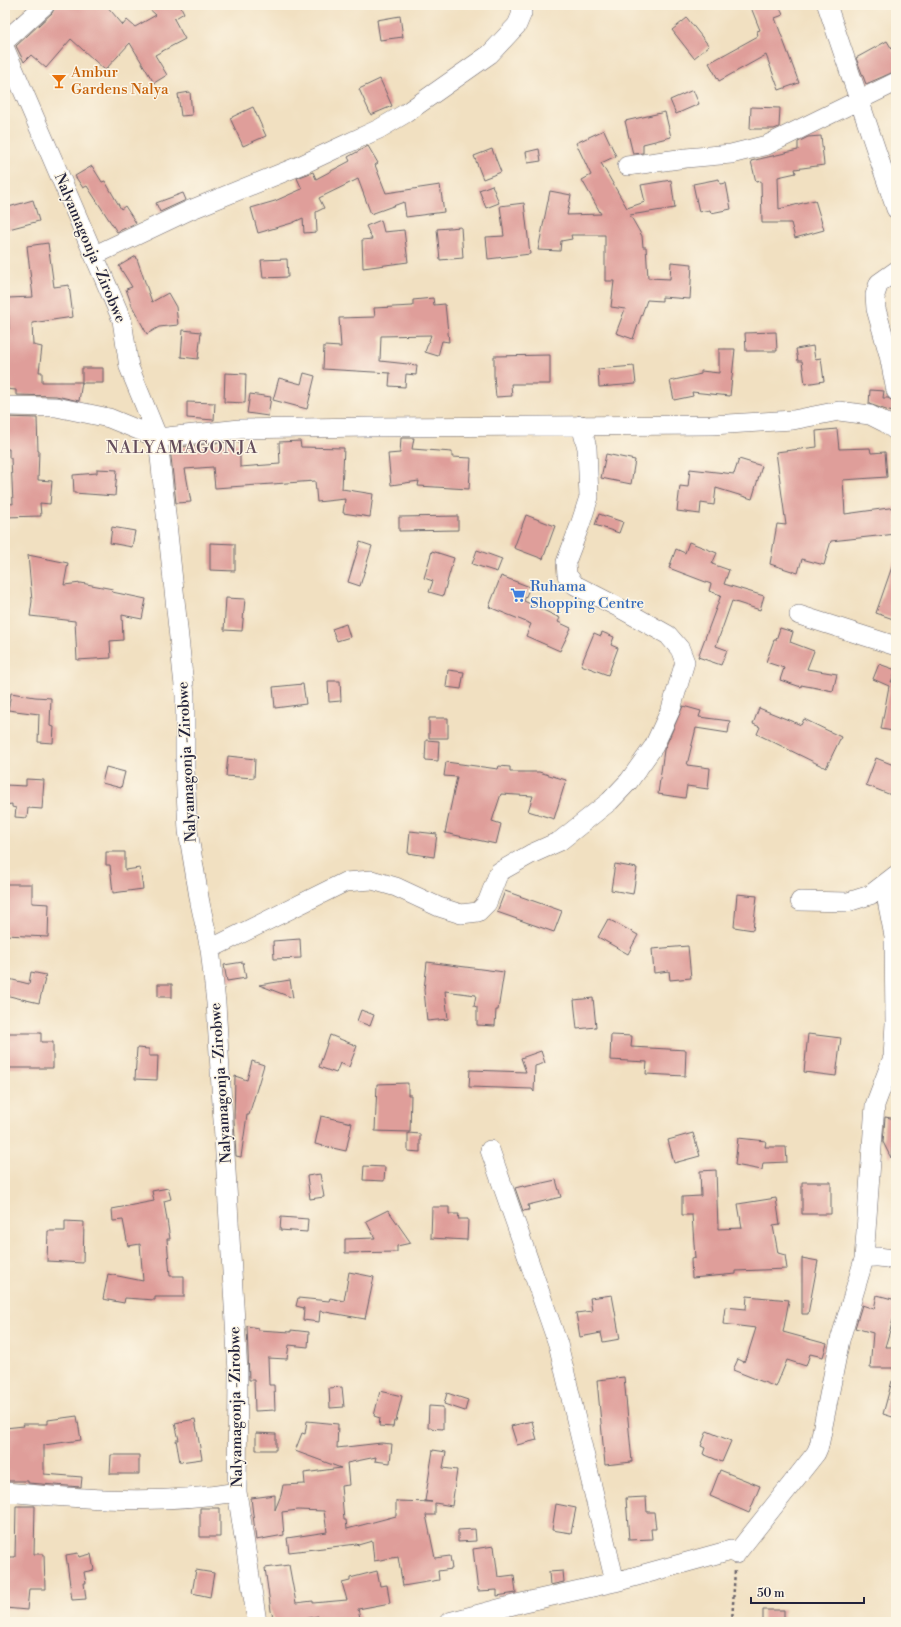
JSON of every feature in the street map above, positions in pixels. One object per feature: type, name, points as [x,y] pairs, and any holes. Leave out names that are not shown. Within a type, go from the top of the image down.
[{"type":"street","points":[[5,41],[45,5]]},
{"type":"street","points":[[95,255],[190,210],[306,163],[379,129],[406,113],[490,54],[517,25],[522,14],[520,5]]},
{"type":"street","points":[[827,5],[896,209]]},
{"type":"street","name":"Nalyamagonja -Zirobwe","points":[[5,49],[122,320],[129,367],[158,438],[185,695],[185,771],[188,831],[210,949],[216,1003],[238,1372],[236,1492],[257,1622]]},
{"type":"street","points":[[627,166],[686,158],[732,154],[767,145],[896,82]]},
{"type":"street","points":[[896,272],[879,283],[875,295],[876,309],[889,355],[896,391]]},
{"type":"street","points":[[5,406],[56,407],[109,418],[158,438],[240,429],[581,425],[712,426],[793,420],[839,411],[870,415],[886,423],[896,431]]},
{"type":"street","points":[[210,949],[345,882],[372,880],[461,914],[478,912],[487,903],[499,872],[531,854],[560,841],[610,801],[629,782],[654,746],[671,709],[685,662],[680,649],[668,636],[616,606],[575,585],[567,575],[566,562],[589,497],[587,448],[581,425]]},
{"type":"street","points":[[799,615],[896,646]]},
{"type":"street","points":[[800,901],[848,902],[870,895],[890,880]]},
{"type":"street","points":[[449,1622],[521,1603],[615,1582],[731,1550],[736,1554],[816,1453],[819,1446],[840,1340],[864,1259],[875,1105],[893,1057],[894,936],[890,880]]},
{"type":"street","points":[[490,1150],[558,1344],[615,1582]]},
{"type":"street","points":[[864,1259],[871,1256],[878,1256],[896,1260]]},
{"type":"street","points":[[5,1492],[66,1497],[164,1500],[208,1497],[236,1492]]},
{"type":"path","points":[[732,1622],[736,1554]]},
{"type":"building","points":[[56,5],[106,5],[123,25],[127,20],[135,27],[156,15],[145,5],[180,5],[184,13],[174,19],[185,39],[155,55],[167,75],[154,83],[130,43],[105,70],[71,39],[46,68],[31,55],[24,62],[16,46],[52,13]]},
{"type":"building","points":[[750,5],[779,5],[783,15],[775,18],[799,83],[779,90],[766,55],[719,81],[709,63],[758,36],[757,31],[760,30]]},
{"type":"building","points":[[400,16],[403,37],[380,40],[377,20]]},
{"type":"building","points":[[687,18],[709,46],[694,58],[672,30]]},
{"type":"building","points":[[887,41],[896,56],[896,71],[866,84],[856,58]]},
{"type":"building","points":[[380,79],[392,106],[371,115],[359,89]]},
{"type":"building","points":[[693,90],[699,104],[676,114],[670,100]]},
{"type":"building","points":[[190,92],[192,115],[181,116],[178,94]]},
{"type":"building","points":[[253,107],[266,136],[243,146],[230,118]]},
{"type":"building","points":[[751,107],[780,108],[779,127],[774,129],[750,129]]},
{"type":"building","points":[[665,112],[671,137],[643,144],[643,153],[633,154],[625,121]]},
{"type":"building","points":[[604,130],[616,156],[601,163],[627,208],[645,202],[641,185],[671,180],[675,208],[630,215],[642,236],[643,247],[646,247],[648,278],[670,279],[671,262],[692,264],[690,299],[662,297],[662,301],[647,300],[633,339],[616,333],[625,309],[611,307],[614,281],[605,281],[605,235],[571,235],[572,239],[561,241],[560,251],[538,250],[550,191],[571,195],[567,215],[601,214],[582,180],[591,175],[576,143]]},
{"type":"building","points":[[821,136],[824,165],[795,169],[796,173],[778,177],[779,209],[815,200],[824,230],[795,238],[791,223],[762,223],[761,181],[756,182],[751,161],[798,150],[798,142],[808,137]]},
{"type":"building","points":[[368,146],[378,163],[375,165],[386,193],[440,185],[444,212],[406,217],[404,202],[371,214],[358,179],[319,198],[324,208],[316,212],[317,232],[304,233],[303,218],[292,223],[258,233],[251,208],[275,201],[302,189],[297,178],[313,172],[316,179],[350,161],[348,157]]},
{"type":"building","points":[[492,149],[501,172],[483,179],[474,156]]},
{"type":"building","points":[[539,149],[541,161],[528,163],[526,152]]},
{"type":"building","points":[[92,166],[102,182],[105,181],[121,209],[125,206],[136,223],[117,232],[87,186],[83,188],[75,176]]},
{"type":"building","points":[[719,179],[720,184],[726,183],[731,209],[711,213],[710,210],[699,212],[693,184]]},
{"type":"building","points":[[492,185],[499,203],[486,208],[479,190]]},
{"type":"building","points":[[183,193],[186,200],[160,212],[156,203]]},
{"type":"building","points":[[33,200],[39,221],[5,230],[5,208]]},
{"type":"building","points":[[524,203],[530,254],[488,259],[486,237],[504,236],[500,206]]},
{"type":"building","points":[[381,220],[384,232],[404,230],[408,262],[363,268],[362,240],[372,239],[366,226]]},
{"type":"building","points":[[461,227],[463,258],[440,260],[437,229]]},
{"type":"building","points":[[48,243],[54,287],[69,285],[73,317],[32,323],[33,345],[42,347],[39,372],[42,372],[42,382],[82,382],[79,401],[56,396],[16,395],[16,390],[5,389],[5,329],[9,329],[8,298],[33,297],[27,246]]},
{"type":"building","points":[[136,256],[152,302],[168,293],[176,307],[178,325],[159,327],[147,334],[132,306],[126,289],[132,287],[119,266]]},
{"type":"building","points":[[287,259],[288,277],[263,278],[261,260]]},
{"type":"building","points":[[433,298],[434,305],[445,304],[449,342],[442,341],[438,356],[425,352],[431,335],[381,336],[380,361],[417,365],[416,375],[406,374],[405,387],[389,386],[390,373],[323,369],[324,346],[341,347],[339,318],[375,317],[374,308],[413,306],[413,300]]},
{"type":"building","points":[[183,330],[201,332],[198,359],[181,357]]},
{"type":"building","points":[[776,332],[777,351],[746,351],[745,333]]},
{"type":"building","points":[[813,346],[815,359],[821,358],[824,381],[805,384],[802,361],[798,361],[796,349]]},
{"type":"building","points":[[719,349],[735,349],[730,396],[692,392],[693,396],[674,400],[670,381],[701,374],[701,371],[719,373]]},
{"type":"building","points":[[550,355],[550,384],[511,384],[512,396],[496,397],[494,356]]},
{"type":"building","points":[[634,366],[636,384],[599,387],[598,369]]},
{"type":"building","points":[[82,368],[103,368],[103,383],[82,383]]},
{"type":"building","points":[[225,373],[246,374],[245,403],[224,402]]},
{"type":"building","points":[[304,373],[315,376],[307,409],[273,400],[279,378],[301,384]]},
{"type":"building","points":[[870,390],[884,391],[883,398],[888,398],[893,401],[892,412],[869,404]]},
{"type":"building","points":[[250,394],[271,397],[268,416],[247,413]]},
{"type":"building","points":[[187,402],[215,403],[214,420],[187,418]]},
{"type":"building","points":[[5,417],[37,418],[39,451],[38,480],[52,481],[50,504],[40,503],[41,516],[5,517],[5,503],[13,504],[11,458],[9,458],[9,449],[5,449]]},
{"type":"building","points":[[837,429],[839,449],[870,448],[871,453],[885,452],[887,477],[843,480],[845,514],[896,507],[896,534],[831,541],[824,565],[802,559],[798,573],[770,564],[777,524],[786,525],[776,452],[817,447],[816,431]]},
{"type":"building","points":[[401,438],[414,438],[412,449],[452,452],[452,457],[471,458],[469,489],[418,486],[419,481],[391,485],[388,454],[400,453]]},
{"type":"building","points":[[300,441],[301,447],[344,448],[342,489],[373,494],[370,517],[343,513],[345,499],[317,502],[315,481],[215,488],[213,467],[185,469],[191,502],[176,503],[170,448],[224,442],[240,442],[240,467],[280,464],[279,442]]},
{"type":"building","points":[[606,454],[635,460],[631,484],[601,478]]},
{"type":"building","points":[[739,459],[762,466],[752,499],[716,488],[714,505],[701,503],[700,514],[677,511],[680,486],[688,487],[690,469],[734,474]]},
{"type":"building","points":[[97,469],[117,470],[115,496],[74,493],[73,475],[97,473]]},
{"type":"building","points":[[599,514],[623,522],[619,533],[595,525]]},
{"type":"building","points":[[526,515],[555,526],[543,559],[514,548]]},
{"type":"building","points":[[458,516],[458,530],[399,531],[399,517]]},
{"type":"building","points":[[112,527],[135,531],[132,547],[110,543]]},
{"type":"building","points":[[360,542],[372,546],[360,586],[348,582]]},
{"type":"building","points":[[689,542],[717,553],[712,564],[729,570],[724,584],[764,596],[760,610],[732,601],[716,646],[727,650],[721,665],[698,657],[721,595],[709,591],[711,584],[669,568],[676,549],[685,553]]},
{"type":"building","points":[[210,543],[235,544],[235,571],[210,570]]},
{"type":"building","points":[[477,550],[502,559],[497,572],[472,564]]},
{"type":"building","points":[[432,551],[454,558],[443,596],[429,592],[433,581],[424,578]]},
{"type":"building","points":[[28,555],[68,563],[64,585],[81,583],[113,589],[112,592],[146,599],[142,619],[122,615],[123,640],[110,641],[111,658],[77,660],[75,621],[30,616],[32,601]]},
{"type":"building","points":[[894,561],[896,561],[896,620],[876,613]]},
{"type":"building","points":[[501,576],[530,587],[524,601],[560,618],[558,622],[571,628],[560,651],[526,636],[531,624],[489,607]]},
{"type":"building","points":[[226,598],[245,599],[242,631],[224,630]]},
{"type":"building","points":[[346,624],[350,637],[337,641],[332,629]]},
{"type":"building","points":[[780,628],[793,632],[790,642],[814,651],[807,669],[837,674],[833,691],[801,685],[801,687],[780,680],[784,668],[766,662]]},
{"type":"building","points":[[602,632],[614,637],[611,645],[618,648],[608,675],[581,665],[594,633],[601,636]]},
{"type":"building","points":[[879,664],[896,670],[891,682],[896,682],[896,717],[893,731],[881,729],[889,686],[873,679]]},
{"type":"building","points":[[448,670],[464,672],[461,689],[446,687]]},
{"type":"building","points":[[328,681],[340,681],[341,701],[329,702]]},
{"type":"building","points":[[303,684],[306,704],[275,708],[273,687]]},
{"type":"building","points":[[11,693],[51,698],[50,726],[54,727],[53,743],[38,742],[39,714],[8,710]]},
{"type":"building","points":[[683,706],[701,711],[699,717],[730,721],[728,733],[696,728],[687,765],[710,768],[708,789],[687,786],[685,798],[658,794],[664,750]]},
{"type":"building","points":[[759,708],[801,725],[804,719],[841,737],[826,768],[757,734],[760,727],[753,724]]},
{"type":"building","points":[[429,718],[448,718],[448,738],[429,738]]},
{"type":"building","points":[[426,740],[439,741],[438,761],[425,760]]},
{"type":"building","points":[[228,756],[255,759],[254,778],[226,776]]},
{"type":"building","points":[[876,758],[896,766],[896,797],[866,785]]},
{"type":"building","points":[[446,762],[498,769],[499,766],[510,767],[510,772],[539,772],[566,780],[554,819],[528,811],[533,796],[501,794],[492,821],[501,824],[496,844],[445,833],[457,777],[444,776]]},
{"type":"building","points":[[106,767],[125,772],[121,788],[102,783]]},
{"type":"building","points":[[26,779],[44,780],[42,809],[28,808],[27,818],[15,817],[16,808],[12,807],[12,804],[5,805],[5,785],[26,786]]},
{"type":"building","points":[[410,831],[437,834],[434,857],[408,853]]},
{"type":"building","points":[[106,852],[125,852],[125,870],[140,868],[143,889],[113,893],[110,865],[106,865]]},
{"type":"building","points":[[615,864],[637,868],[633,894],[611,890]]},
{"type":"building","points":[[5,884],[32,884],[32,903],[49,904],[48,937],[5,935]]},
{"type":"building","points":[[505,891],[562,911],[554,932],[497,912]]},
{"type":"building","points":[[737,894],[757,896],[753,930],[734,927]]},
{"type":"building","points":[[608,919],[638,935],[628,954],[598,937]]},
{"type":"building","points":[[300,939],[301,958],[274,959],[273,941]]},
{"type":"building","points":[[688,946],[691,978],[670,980],[669,971],[654,973],[652,949]]},
{"type":"building","points":[[243,962],[246,978],[227,981],[224,965]]},
{"type":"building","points":[[427,962],[504,972],[498,1010],[496,1010],[495,1026],[477,1025],[477,1007],[474,1006],[476,995],[445,991],[448,1019],[427,1021],[424,990]]},
{"type":"building","points":[[31,972],[46,975],[39,1003],[5,995],[9,979],[29,984]]},
{"type":"building","points":[[290,980],[293,998],[259,985]]},
{"type":"building","points":[[158,984],[172,984],[172,997],[158,997]]},
{"type":"building","points":[[593,998],[596,1027],[577,1029],[574,1000]]},
{"type":"building","points":[[361,1010],[374,1015],[370,1026],[357,1021]]},
{"type":"building","points":[[7,1033],[41,1033],[41,1042],[53,1042],[53,1068],[7,1068]]},
{"type":"building","points":[[808,1034],[841,1038],[836,1076],[804,1072]]},
{"type":"building","points":[[330,1035],[357,1046],[349,1067],[340,1063],[336,1073],[319,1067]]},
{"type":"building","points":[[611,1035],[632,1036],[631,1047],[686,1050],[685,1076],[646,1074],[647,1062],[610,1060]]},
{"type":"building","points":[[137,1048],[149,1049],[149,1056],[158,1056],[157,1080],[135,1079]]},
{"type":"building","points":[[541,1051],[545,1063],[535,1066],[534,1092],[532,1089],[469,1087],[470,1070],[526,1072],[521,1058]]},
{"type":"building","points":[[252,1061],[264,1065],[249,1115],[247,1115],[241,1157],[236,1156],[234,1121],[235,1076],[247,1080]]},
{"type":"building","points":[[408,1083],[408,1095],[411,1095],[410,1132],[375,1131],[377,1084]]},
{"type":"building","points":[[321,1116],[352,1123],[346,1151],[315,1144]]},
{"type":"building","points":[[885,1117],[896,1119],[891,1158],[883,1142]]},
{"type":"building","points":[[408,1133],[420,1134],[420,1152],[408,1151]]},
{"type":"building","points":[[693,1133],[700,1156],[674,1163],[668,1140]]},
{"type":"building","points":[[738,1138],[766,1141],[765,1147],[786,1147],[787,1162],[763,1163],[762,1170],[735,1165]]},
{"type":"building","points":[[364,1166],[385,1167],[384,1181],[363,1180]]},
{"type":"building","points":[[716,1170],[718,1229],[742,1228],[738,1204],[776,1198],[780,1225],[773,1226],[778,1253],[785,1255],[787,1269],[736,1271],[736,1274],[692,1278],[691,1259],[695,1258],[692,1215],[682,1215],[682,1197],[701,1196],[700,1171]]},
{"type":"building","points":[[320,1174],[324,1197],[310,1199],[307,1176]]},
{"type":"building","points":[[556,1180],[561,1197],[528,1205],[529,1210],[523,1211],[515,1188]]},
{"type":"building","points":[[802,1182],[831,1182],[831,1214],[802,1214]]},
{"type":"building","points":[[168,1188],[171,1199],[164,1201],[170,1239],[167,1239],[170,1276],[184,1276],[184,1297],[155,1297],[155,1300],[125,1298],[124,1303],[103,1299],[108,1274],[143,1281],[140,1244],[128,1246],[123,1220],[113,1221],[112,1209],[154,1201],[152,1191]]},
{"type":"building","points":[[432,1207],[449,1207],[449,1214],[459,1214],[458,1219],[468,1219],[467,1240],[431,1238]]},
{"type":"building","points":[[388,1210],[411,1243],[397,1246],[397,1252],[345,1253],[345,1239],[375,1238],[366,1221]]},
{"type":"building","points":[[281,1217],[308,1219],[307,1232],[280,1230]]},
{"type":"building","points":[[65,1221],[84,1222],[83,1263],[47,1261],[48,1231],[65,1231]]},
{"type":"building","points":[[802,1258],[818,1261],[808,1314],[802,1314]]},
{"type":"building","points":[[349,1272],[374,1277],[365,1319],[320,1311],[319,1322],[303,1320],[304,1308],[296,1306],[298,1298],[329,1301],[330,1298],[344,1301]]},
{"type":"building","points":[[612,1295],[620,1339],[603,1342],[601,1333],[580,1337],[576,1313],[592,1311],[590,1298]]},
{"type":"building","points":[[877,1295],[896,1300],[896,1310],[885,1347],[896,1347],[896,1368],[870,1368],[873,1333],[855,1328],[862,1305],[874,1309]]},
{"type":"building","points":[[747,1296],[789,1300],[783,1332],[827,1344],[823,1357],[810,1354],[806,1366],[787,1360],[776,1387],[733,1370],[738,1359],[744,1362],[747,1357],[756,1328],[723,1324],[725,1307],[746,1309]]},
{"type":"building","points":[[247,1326],[258,1328],[258,1330],[291,1332],[291,1330],[309,1332],[308,1347],[289,1345],[287,1359],[268,1358],[269,1385],[274,1385],[275,1410],[255,1411],[254,1380],[249,1380]]},
{"type":"building","points":[[624,1377],[632,1462],[605,1465],[597,1380]]},
{"type":"building","points":[[892,1381],[896,1381],[896,1418],[883,1414]]},
{"type":"building","points":[[342,1387],[344,1407],[330,1408],[329,1388]]},
{"type":"building","points":[[380,1391],[402,1396],[396,1421],[394,1421],[393,1427],[379,1426],[380,1418],[374,1416]]},
{"type":"building","points":[[447,1393],[468,1400],[465,1411],[444,1404]]},
{"type":"building","points":[[429,1406],[443,1407],[443,1429],[428,1428]]},
{"type":"building","points":[[77,1416],[81,1440],[44,1445],[44,1474],[82,1477],[81,1487],[28,1483],[28,1481],[5,1481],[5,1428],[24,1426],[23,1424],[48,1424],[48,1420]]},
{"type":"building","points":[[195,1419],[202,1459],[180,1462],[176,1440],[179,1440],[175,1423]]},
{"type":"building","points":[[307,1421],[338,1424],[337,1448],[381,1443],[392,1444],[390,1463],[375,1461],[376,1457],[347,1463],[349,1485],[341,1486],[344,1520],[346,1520],[347,1529],[396,1516],[396,1501],[432,1502],[425,1501],[433,1450],[446,1452],[443,1468],[457,1470],[452,1506],[435,1503],[435,1515],[426,1515],[435,1558],[450,1556],[452,1569],[438,1571],[439,1580],[403,1586],[398,1557],[374,1561],[372,1541],[358,1545],[289,1552],[287,1538],[327,1532],[324,1511],[298,1510],[282,1512],[284,1535],[256,1540],[251,1498],[275,1495],[275,1510],[283,1485],[305,1484],[304,1473],[341,1468],[295,1451],[302,1433],[305,1434]]},
{"type":"building","points":[[532,1421],[537,1440],[517,1445],[511,1426]]},
{"type":"building","points":[[707,1431],[731,1441],[722,1462],[703,1454],[705,1448],[701,1446]]},
{"type":"building","points":[[256,1433],[276,1434],[276,1450],[256,1450]]},
{"type":"building","points":[[111,1455],[139,1455],[139,1474],[110,1474]]},
{"type":"building","points":[[720,1470],[760,1486],[749,1513],[710,1496]]},
{"type":"building","points":[[646,1497],[647,1512],[654,1512],[656,1529],[651,1529],[652,1539],[629,1540],[626,1498]]},
{"type":"building","points":[[556,1504],[576,1508],[571,1533],[552,1530]]},
{"type":"building","points":[[16,1506],[35,1506],[34,1554],[44,1554],[45,1589],[29,1589],[27,1610],[5,1608],[5,1557],[15,1557]]},
{"type":"building","points":[[200,1508],[220,1508],[220,1537],[200,1537]]},
{"type":"building","points":[[475,1529],[476,1541],[458,1542],[458,1530]]},
{"type":"building","points":[[494,1546],[498,1577],[514,1575],[516,1593],[497,1596],[497,1590],[478,1591],[473,1549]]},
{"type":"building","points":[[78,1553],[79,1557],[91,1554],[94,1570],[84,1572],[86,1599],[72,1600],[66,1555]]},
{"type":"building","points":[[289,1565],[296,1603],[347,1600],[342,1583],[350,1581],[350,1578],[377,1571],[380,1586],[387,1585],[390,1603],[358,1609],[361,1622],[331,1622],[330,1619],[318,1620],[318,1616],[292,1622],[275,1622],[271,1611],[265,1568]]},
{"type":"building","points":[[196,1570],[214,1573],[210,1597],[192,1593]]},
{"type":"building","points":[[563,1571],[564,1582],[550,1585],[549,1572]]},
{"type":"building","points":[[763,1610],[784,1610],[784,1622],[763,1622]]},
{"type":"place","name":"Ambur Gardens Nalya","points":[[59,81]]},
{"type":"place","name":"Ruhama Shopping Centre","points":[[518,595]]},
{"type":"district","name":"NALYAMAGONJA","points":[[182,448]]}]
